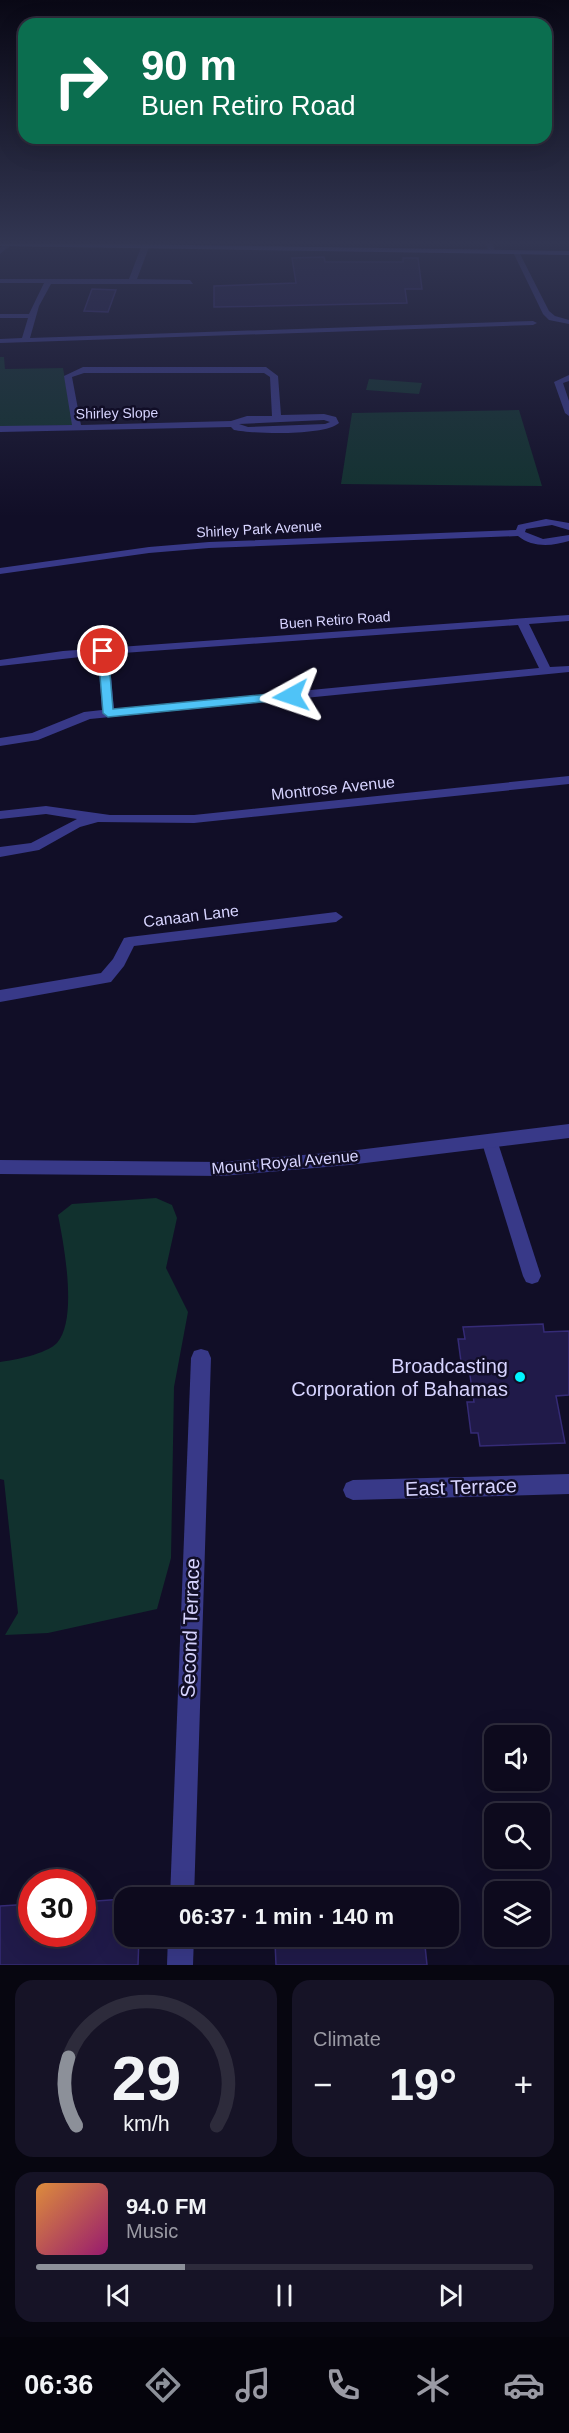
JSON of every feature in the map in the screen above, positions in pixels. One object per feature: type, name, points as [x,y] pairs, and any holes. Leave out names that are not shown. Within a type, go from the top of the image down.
[{"type":"street","points":[[25,341],[27,334]]},
{"type":"street","points":[[0,341],[231,334]]},
{"type":"street","points":[[77,427],[68,376],[83,370],[266,370],[274,376],[277,418]]},
{"type":"street","points":[[569,378],[558,382],[569,413]]},
{"type":"street","name":"Shirley Slope","points":[[0,429],[234,424],[241,419],[324,417],[333,419],[335,423],[327,427],[248,430],[237,428],[234,424]]},
{"type":"street","name":"Shirley Park Avenue","points":[[520,533],[522,527],[540,522],[560,523],[569,527]]},
{"type":"street","name":"Shirley Park Avenue","points":[[0,571],[209,545],[520,533],[535,541],[559,541],[569,538]]},
{"type":"street","name":"Buen Retiro Road","points":[[0,663],[103,651],[569,618]]},
{"type":"street","points":[[522,622],[547,672]]},
{"type":"street","points":[[103,651],[108,713]]},
{"type":"street","points":[[0,742],[34,737],[88,715],[569,669]]},
{"type":"street","name":"Montrose Avenue","points":[[0,815],[46,810],[153,821],[194,819],[569,780]]},
{"type":"street","points":[[0,852],[34,847],[75,824],[99,817]]},
{"type":"street","name":"Canaan Lane","points":[[0,996],[106,978],[119,962],[129,942],[141,939],[336,917]]},
{"type":"street","name":"Mount Royal Avenue","points":[[0,1167],[222,1169],[490,1143],[569,1131]]},
{"type":"street","points":[[490,1143],[532,1276]]},
{"type":"street","name":"Second Terrace","points":[[182,1887],[201,1358]]},
{"type":"street","name":"East Terrace","points":[[353,1490],[569,1484]]},
{"type":"street","points":[[180,1965],[181,1947]]},
{"type":"green space","points":[[0,357],[4,357],[5,369],[63,368],[73,425],[0,427]]},
{"type":"green space","points":[[369,379],[422,383],[419,394],[366,390]]},
{"type":"green space","points":[[519,410],[542,486],[341,484],[352,413]]},
{"type":"green space","points":[[156,1198],[172,1205],[177,1218],[166,1268],[188,1312],[174,1387],[171,1558],[157,1609],[48,1633],[5,1635],[18,1613],[4,1480],[0,1479],[0,1362],[46,1350],[57,1343],[63,1332],[67,1317],[68,1281],[58,1215],[72,1204]]},
{"type":"building","name":"Broadcasting Corporation of Bahamas","points":[[543,1324],[544,1332],[569,1331],[569,1395],[556,1396],[565,1443],[480,1446],[478,1433],[471,1433],[467,1402],[474,1402],[469,1369],[462,1369],[458,1339],[465,1339],[463,1327]]},
{"type":"building","points":[[114,1900],[114,1947],[139,1947],[138,1965],[0,1965],[0,1906],[18,1905],[18,1947],[96,1947],[96,1901]]},
{"type":"building","points":[[275,1947],[425,1947],[427,1965],[276,1965]]},
{"type":"place","name":"Broadcasting Corporation of Bahamas","points":[[520,1377]]},
{"type":"route","points":[[103,651],[108,713],[291,696]]}]
